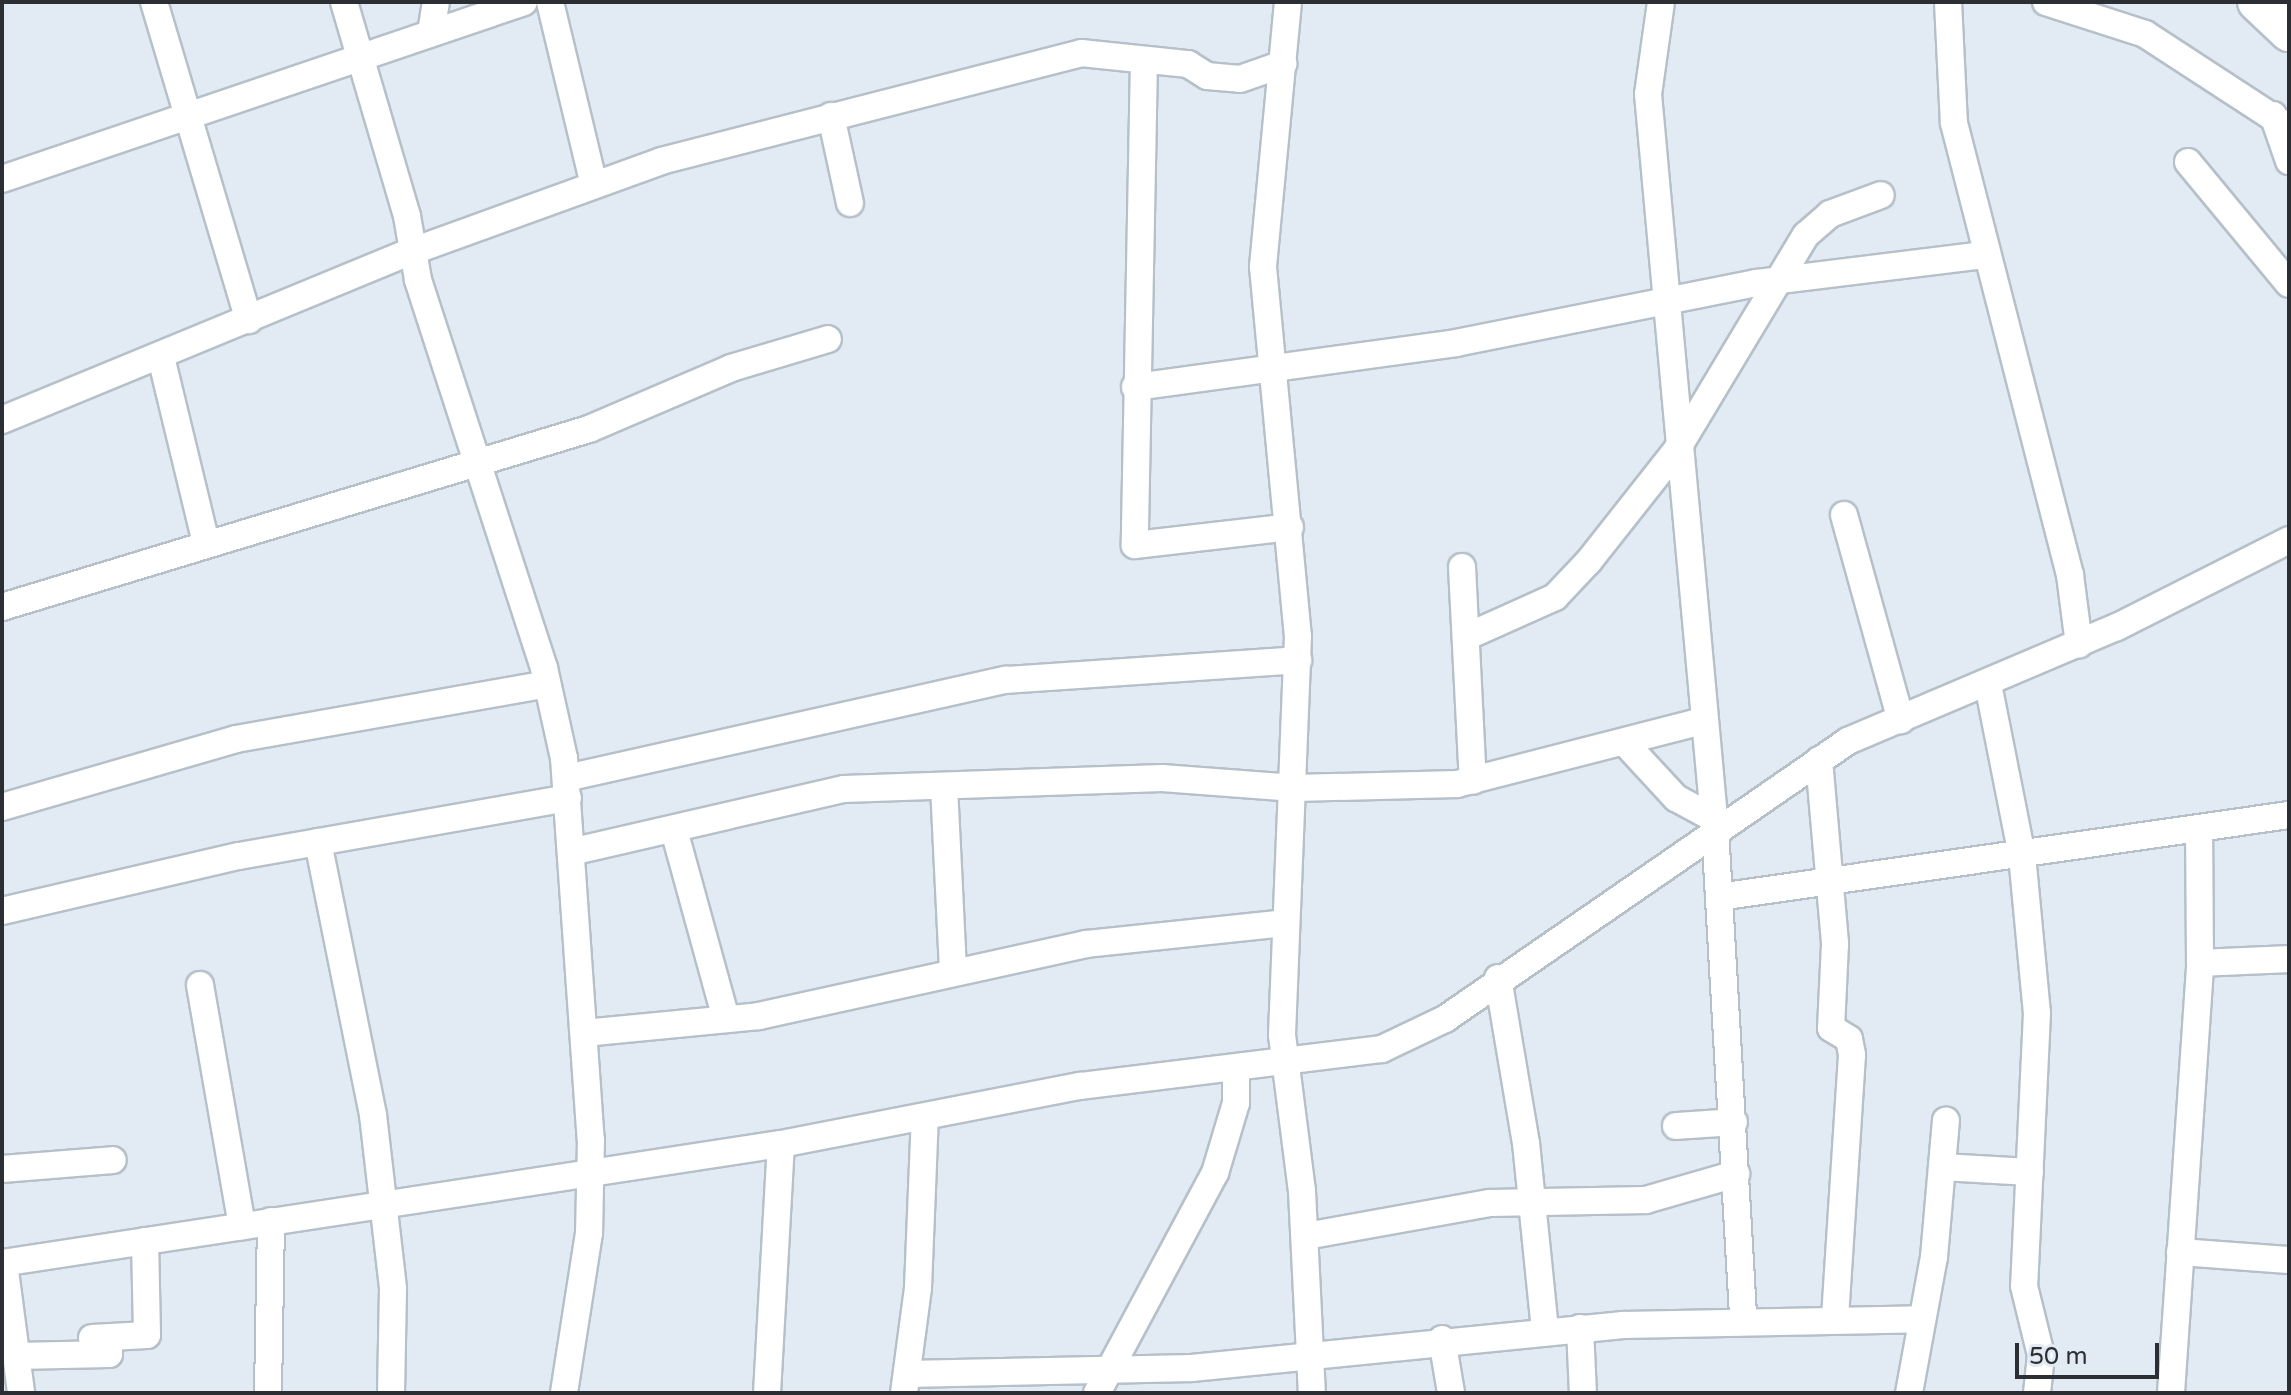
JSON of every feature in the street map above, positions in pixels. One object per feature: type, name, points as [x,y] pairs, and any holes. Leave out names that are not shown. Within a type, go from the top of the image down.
[{"type":"highway","points":[[2257,2],[2289,32]]},
{"type":"street","points":[[154,2],[249,320]]},
{"type":"street","points":[[344,2],[476,464],[547,684],[567,788],[575,851],[590,1170],[589,1233],[564,1393]]},
{"type":"street","points":[[431,33],[436,2]]},
{"type":"street","points":[[2,179],[190,121],[524,2]]},
{"type":"street","points":[[550,2],[594,185]]},
{"type":"street","points":[[1288,2],[1263,267],[1290,527],[1298,660],[1295,788],[1286,923],[1285,1064],[1306,1236],[1308,1354],[1312,1393]]},
{"type":"street","points":[[1661,2],[1648,94],[1676,451],[1714,823],[1734,1122],[1743,1321]]},
{"type":"street","points":[[1948,2],[1954,123],[1985,255],[2070,575],[2079,644]]},
{"type":"street","points":[[2046,2],[2145,34],[2281,121],[2289,161]]},
{"type":"street","points":[[2,420],[413,251],[594,185],[831,116],[1043,59],[1081,53],[1144,60],[1240,79],[1283,64]]},
{"type":"street","points":[[1144,60],[1135,387],[1135,545],[1290,527]]},
{"type":"street","points":[[831,116],[850,203]]},
{"type":"street","points":[[2188,162],[2289,284]]},
{"type":"street","points":[[1466,637],[1555,597],[1676,451],[1777,282],[1830,214],[1881,195]]},
{"type":"street","points":[[1135,387],[1456,343],[1777,282],[1985,255]]},
{"type":"street","points":[[2,607],[589,429],[731,368],[828,339]]},
{"type":"street","points":[[161,357],[206,543]]},
{"type":"street","points":[[1844,515],[1901,720]]},
{"type":"street","points":[[21,1393],[3,1263],[590,1170],[781,1144],[1080,1086],[1285,1064],[1405,1042],[1714,823],[1819,760],[1901,720],[2079,644],[2289,540]]},
{"type":"street","points":[[1462,567],[1473,781]]},
{"type":"street","points":[[2,911],[567,788],[1006,680],[1298,660]]},
{"type":"street","points":[[2,807],[236,739],[547,684]]},
{"type":"street","points":[[1988,684],[2022,855],[2037,1013],[2024,1286],[2041,1355],[2037,1393]]},
{"type":"street","points":[[575,851],[674,830],[793,796],[944,786],[1162,778],[1295,788],[1473,781],[1626,744],[1703,721]]},
{"type":"street","points":[[1626,744],[1676,798],[1714,823]]},
{"type":"street","points":[[1819,760],[1830,887],[1831,1028],[1849,1039],[1852,1055],[1835,1319]]},
{"type":"street","points":[[944,786],[953,972]]},
{"type":"street","points":[[1719,897],[1830,887],[2289,815]]},
{"type":"street","points":[[674,830],[726,1019]]},
{"type":"street","points":[[2171,1393],[2200,963],[2199,831]]},
{"type":"street","points":[[318,842],[384,1203],[393,1289],[391,1393]]},
{"type":"street","points":[[584,1033],[726,1019],[1086,944],[1286,923]]},
{"type":"street","points":[[2200,963],[2289,959]]},
{"type":"street","points":[[1498,978],[1533,1203],[1545,1330]]},
{"type":"street","points":[[200,985],[242,1226]]},
{"type":"street","points":[[1104,1382],[1215,1173],[1236,1103],[1236,1069]]},
{"type":"street","points":[[925,1117],[918,1288],[906,1383],[1020,1366],[1104,1382],[1308,1354],[1545,1330],[1743,1321],[1922,1319]]},
{"type":"street","points":[[1909,1393],[1922,1319],[1946,1121]]},
{"type":"street","points":[[1676,1126],[1734,1122]]},
{"type":"street","points":[[767,1393],[781,1144]]},
{"type":"street","points":[[2,1169],[113,1160]]},
{"type":"street","points":[[1942,1167],[2030,1172]]},
{"type":"street","points":[[1306,1236],[1437,1209],[1646,1200],[1736,1174]]},
{"type":"street","points":[[268,1393],[271,1221]]},
{"type":"street","points":[[16,1356],[109,1354],[101,1338],[147,1335],[145,1241]]},
{"type":"street","points":[[2180,1252],[2289,1260]]},
{"type":"street","points":[[1580,1328],[1583,1393]]},
{"type":"street","points":[[1442,1339],[1451,1393]]}]
